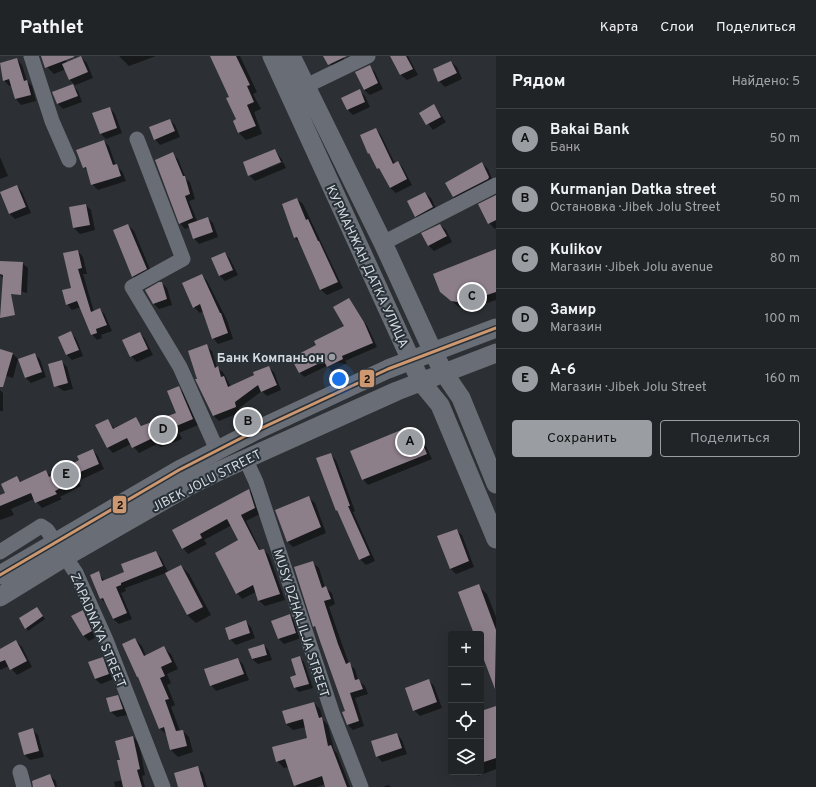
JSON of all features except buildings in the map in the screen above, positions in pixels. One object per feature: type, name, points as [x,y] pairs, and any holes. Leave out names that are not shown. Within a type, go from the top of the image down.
[{"type":"main road","name":"КУРМАНЖАН ДАТКА УЛИЦА","points":[[272,56],[421,382],[440,405],[496,539]]},
{"type":"main road","name":"КУРМАНЖАН ДАТКА УЛИЦА","points":[[291,56],[383,243],[433,352],[444,373],[461,398],[496,484]]},
{"type":"main road","name":"JIBEK JOLU STREET","points":[[0,597],[59,549],[217,450],[366,379],[411,360],[496,328]]},
{"type":"main road","name":"JIBEK JOLU STREET","points":[[2,570],[59,549],[245,458],[421,382],[496,353]]},
{"type":"street","points":[[31,56],[52,121],[69,160]]},
{"type":"street","points":[[306,86],[368,56]]},
{"type":"street","points":[[137,139],[183,259],[132,287],[180,367],[217,450]]},
{"type":"street","points":[[383,243],[496,185]]},
{"type":"street","name":"MUSY DZHALILJA STREET","points":[[245,458],[256,482],[333,715],[361,787]]},
{"type":"street","name":"ZAPADNAYA STREET","points":[[0,552],[41,526],[47,530],[76,573],[106,640],[163,787]]},
{"type":"street","points":[[20,772],[24,787]]},
{"type":"transit line","name":"2","points":[[0,575],[179,470],[253,432],[388,369],[496,328]]},
{"type":"place","name":"Kulikov","points":[[472,297]]},
{"type":"place","name":"Банк Компаньон","points":[[332,357]]},
{"type":"place","name":"Kurmanjan Datka street","points":[[248,422]]},
{"type":"place","name":"Замир","points":[[163,430]]},
{"type":"place","name":"Bakai Bank","points":[[410,442]]},
{"type":"place","name":"А-6","points":[[66,475]]}]
